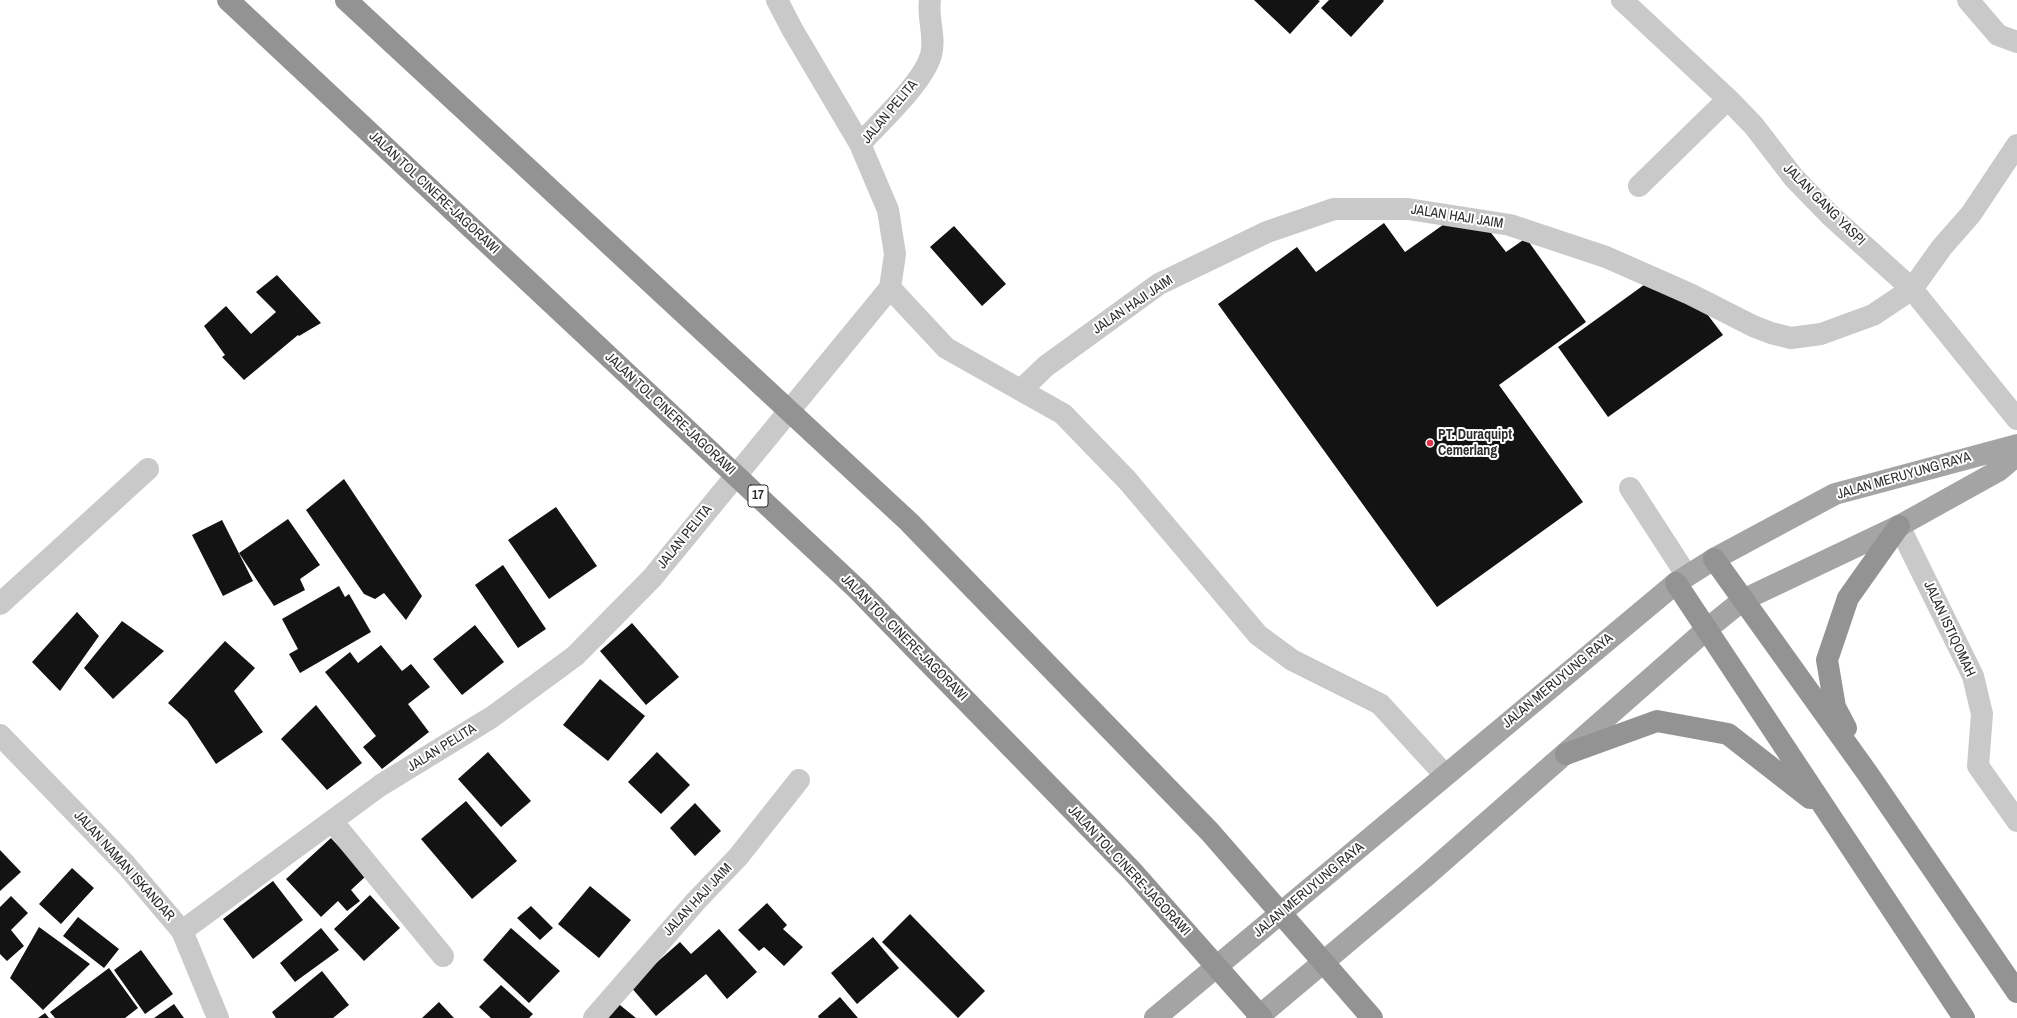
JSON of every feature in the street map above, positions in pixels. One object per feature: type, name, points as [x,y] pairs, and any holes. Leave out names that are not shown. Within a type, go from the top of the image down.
[{"type":"highway","name":"JALAN TOL CINERE-JAGORAWI","points":[[228,0],[857,589],[1132,871],[1262,1018]]},
{"type":"highway","points":[[346,0],[909,522],[1210,832],[1372,1018]]},
{"type":"highway","points":[[1868,774],[1835,707],[1827,660],[1848,598],[1899,526]]},
{"type":"highway","points":[[1714,559],[1868,774],[2017,992]]},
{"type":"highway","points":[[1682,579],[1707,629],[1825,810],[1964,1018]]},
{"type":"highway","points":[[1566,754],[1657,721],[1728,734],[1825,810]]},
{"type":"main road","name":"JALAN MERUYUNG RAYA","points":[[1155,1018],[1682,579],[1714,559],[1835,494],[2017,445]]},
{"type":"main road","name":"JALAN MERUYUNG RAYA","points":[[1257,1018],[1427,875],[1707,629],[1743,600],[1899,526],[1998,472],[2017,455]]},
{"type":"street","points":[[777,0],[792,29],[860,144]]},
{"type":"street","name":"JALAN PELITA","points":[[182,931],[381,785],[492,717],[575,656],[652,578],[872,308],[890,288],[895,254],[888,210],[860,144],[924,71],[931,55],[932,39],[930,0]]},
{"type":"street","name":"JALAN GANG YASPI","points":[[1622,0],[1728,99],[1754,126],[1794,178],[1831,216],[1912,289],[2017,419]]},
{"type":"street","points":[[1968,0],[1998,35],[2017,42]]},
{"type":"street","points":[[1638,186],[1728,99]]},
{"type":"street","points":[[1912,289],[1942,247],[1971,214],[2017,145]]},
{"type":"street","name":"JALAN HAJI JAIM","points":[[1021,390],[1046,366],[1159,284],[1266,232],[1334,209],[1408,209],[1510,225],[1606,257],[1690,294],[1753,326],[1790,338],[1821,334],[1873,315],[1912,289]]},
{"type":"street","points":[[890,288],[946,348],[1063,414],[1122,474],[1258,635],[1292,660],[1380,704],[1445,775]]},
{"type":"street","points":[[0,604],[148,469]]},
{"type":"street","points":[[1630,488],[1682,579]]},
{"type":"street","name":"JALAN ISTIQOMAH","points":[[1899,526],[1973,676],[1982,714],[1978,766],[2017,821]]},
{"type":"street","name":"JALAN NAMAN ISKANDAR","points":[[0,735],[126,864],[182,931],[218,1018]]},
{"type":"street","name":"JALAN HAJI JAIM","points":[[594,1018],[696,901],[738,857],[799,780]]},
{"type":"street","points":[[332,820],[443,956]]},
{"type":"building","points":[[1254,0],[1318,0],[1320,1],[1290,34]]},
{"type":"building","points":[[1329,0],[1384,1],[1351,37],[1321,8]]},
{"type":"building","name":"PT. Duraquipt Cemerlang","points":[[1447,222],[1488,229],[1506,252],[1526,238],[1586,322],[1499,385],[1583,502],[1437,607],[1218,304],[1297,247],[1316,272],[1384,223],[1405,252]]},
{"type":"building","points":[[954,226],[1006,284],[982,306],[930,247]]},
{"type":"building","points":[[277,275],[321,323],[299,336],[298,335],[244,380],[222,357],[225,355],[204,326],[226,306],[251,334],[276,312],[256,292]]},
{"type":"building","points":[[1648,282],[1698,302],[1723,335],[1608,417],[1558,347]]},
{"type":"building","points":[[344,479],[422,596],[406,620],[384,593],[375,599],[364,594],[306,510]]},
{"type":"building","points":[[556,507],[597,566],[549,599],[508,540]]},
{"type":"building","points":[[288,519],[320,565],[300,579],[305,590],[274,606],[239,553]]},
{"type":"building","points":[[222,520],[253,581],[223,596],[192,535]]},
{"type":"building","points":[[503,565],[546,629],[518,648],[475,585]]},
{"type":"building","points":[[339,586],[345,597],[349,594],[371,632],[300,673],[289,654],[298,649],[282,619]]},
{"type":"building","points":[[77,612],[99,636],[60,691],[32,662]]},
{"type":"building","points":[[122,621],[164,651],[113,699],[84,668]]},
{"type":"building","points":[[632,623],[679,677],[646,705],[600,651]]},
{"type":"building","points":[[475,625],[504,662],[462,695],[433,659]]},
{"type":"building","points":[[225,641],[255,668],[234,691],[263,732],[216,764],[187,720],[168,703]]},
{"type":"building","points":[[381,645],[402,671],[411,664],[430,687],[408,704],[429,732],[382,769],[363,747],[376,736],[325,672],[350,652],[358,663]]},
{"type":"building","points":[[600,679],[645,716],[608,761],[563,725]]},
{"type":"building","points":[[316,705],[362,763],[327,790],[281,739]]},
{"type":"building","points":[[488,752],[531,801],[501,827],[458,779]]},
{"type":"building","points":[[657,752],[690,785],[661,814],[628,782]]},
{"type":"building","points":[[466,801],[517,861],[472,899],[421,839]]},
{"type":"building","points":[[695,803],[721,831],[695,856],[670,828]]},
{"type":"building","points":[[331,838],[366,876],[351,890],[360,901],[347,911],[338,901],[321,917],[286,879]]},
{"type":"building","points":[[0,850],[21,872],[0,891]]},
{"type":"building","points":[[72,868],[94,888],[61,924],[39,904]]},
{"type":"building","points":[[273,881],[303,920],[253,959],[223,919]]},
{"type":"building","points":[[590,886],[631,920],[599,958],[558,924]]},
{"type":"building","points":[[370,895],[400,928],[364,961],[334,929]]},
{"type":"building","points":[[11,896],[28,913],[11,930],[24,946],[7,961],[0,954],[0,907]]},
{"type":"building","points":[[767,903],[787,925],[783,929],[803,947],[784,966],[764,947],[759,951],[738,930]]},
{"type":"building","points":[[531,906],[553,928],[540,940],[517,918]]},
{"type":"building","points":[[910,914],[985,991],[958,1018],[882,942]]},
{"type":"building","points":[[78,917],[119,949],[104,968],[63,936]]},
{"type":"building","points":[[39,927],[90,964],[43,1010],[10,978]]},
{"type":"building","points":[[321,928],[339,950],[295,982],[280,963]]},
{"type":"building","points":[[511,928],[560,971],[529,1003],[483,960]]},
{"type":"building","points":[[719,929],[757,972],[727,999],[706,974],[656,1016],[630,986],[680,942],[691,954]]},
{"type":"building","points":[[873,937],[899,968],[857,1004],[831,973]]},
{"type":"building","points":[[141,950],[173,994],[145,1014],[114,970]]},
{"type":"building","points":[[109,968],[138,1008],[125,1018],[55,1018],[50,1012]]},
{"type":"building","points":[[322,971],[349,1005],[333,1018],[276,1018],[272,1012]]},
{"type":"building","points":[[501,985],[533,1014],[529,1018],[491,1018],[479,1007]]},
{"type":"building","points":[[840,997],[858,1018],[819,1018],[818,1016]]},
{"type":"building","points":[[615,1001],[636,1018],[601,1018]]},
{"type":"building","points":[[439,1002],[454,1018],[422,1018]]},
{"type":"building","points":[[174,1004],[184,1018],[154,1018]]},
{"type":"building","points":[[45,1013],[49,1018],[38,1018]]},
{"type":"place","name":"PT. Duraquipt Cemerlang","points":[[1430,443]]}]
